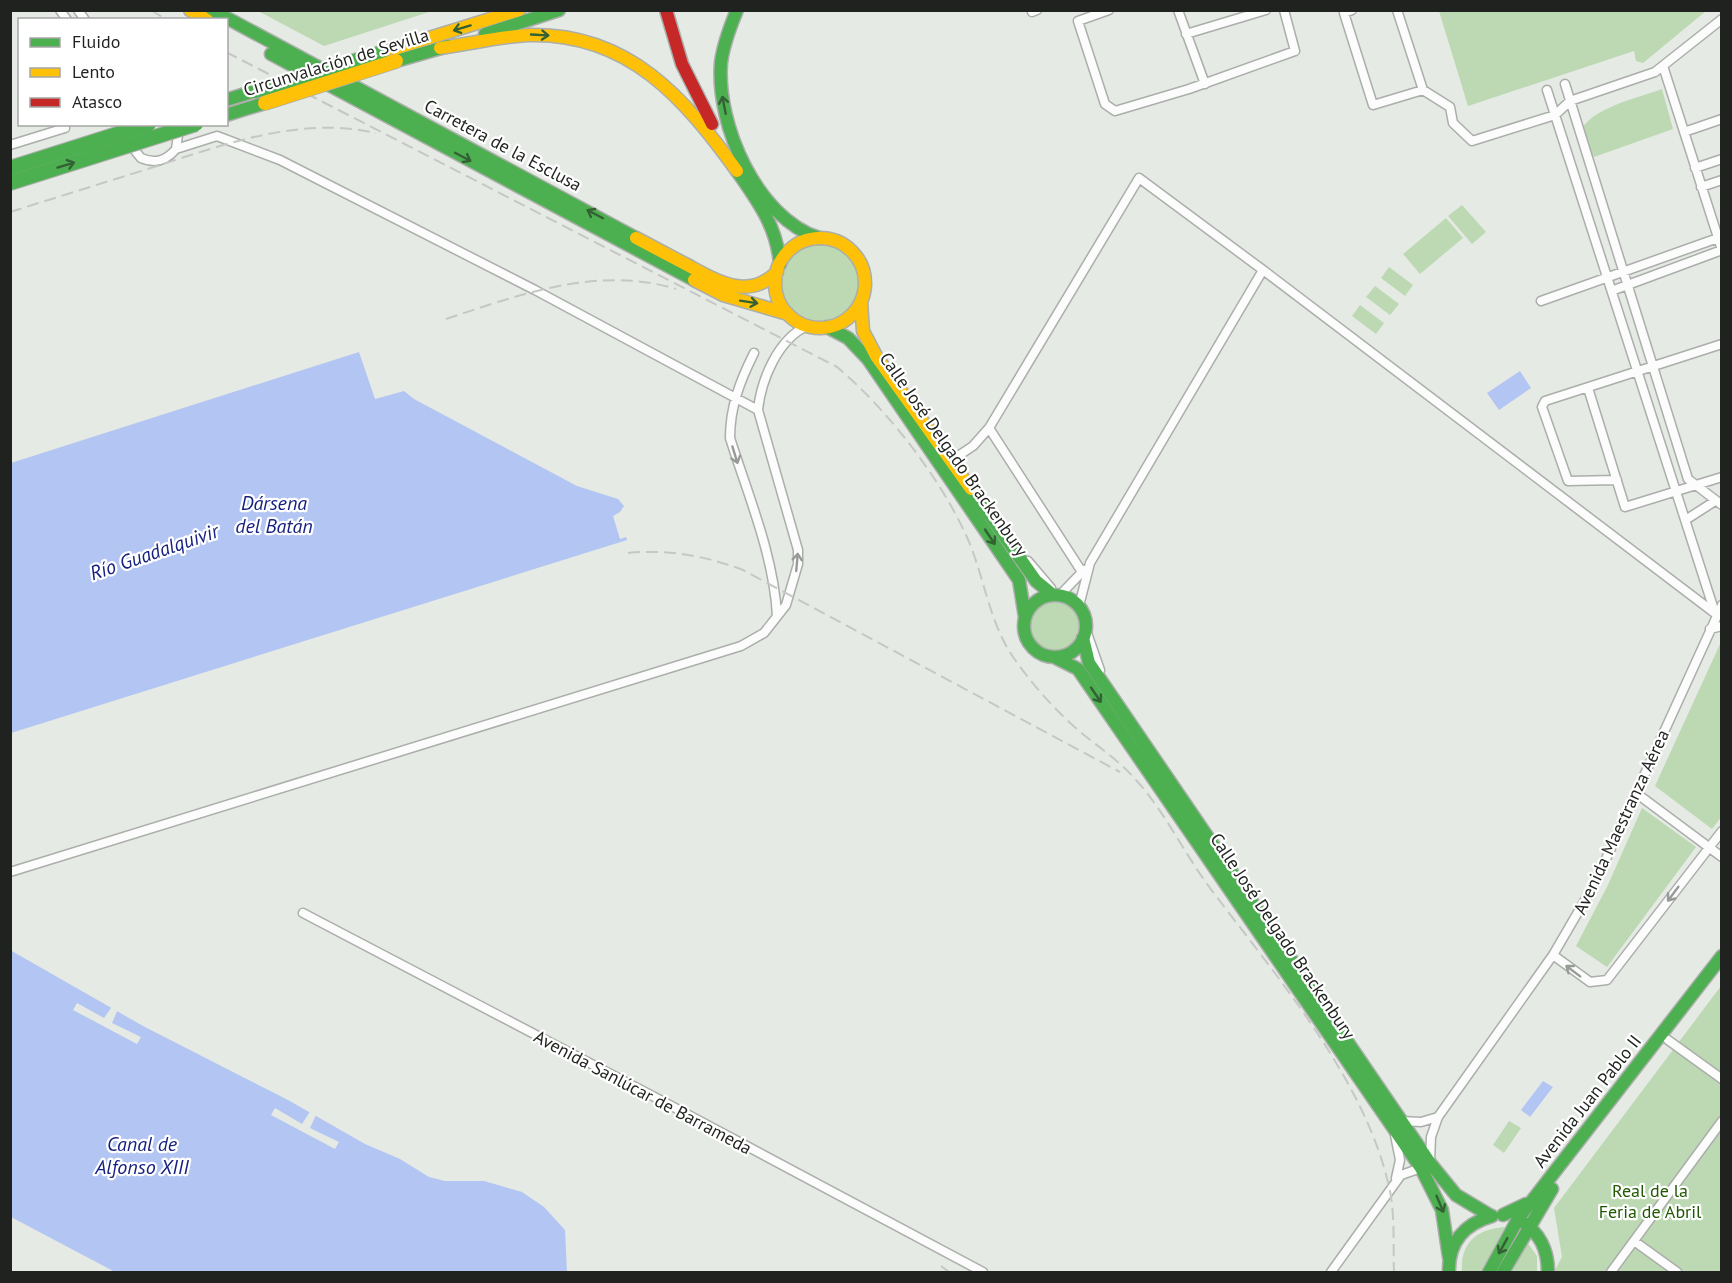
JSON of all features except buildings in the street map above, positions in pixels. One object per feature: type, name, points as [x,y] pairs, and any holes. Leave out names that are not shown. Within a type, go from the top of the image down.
[{"type":"main road","points":[[190,10],[204,18]]},
{"type":"main road","name":"Carretera de la Esclusa","points":[[212,10],[227,18]]},
{"type":"main road","name":"Circunvalación de Sevilla","points":[[228,99],[519,10]]},
{"type":"main road","name":"Circunvalación de Sevilla","points":[[228,114],[559,10]]},
{"type":"main road","points":[[737,10],[728,33],[721,64],[722,94],[738,163]]},
{"type":"main road","points":[[440,48],[531,35],[589,42],[614,51],[647,69],[678,95],[738,163],[772,222],[780,246],[777,296],[788,314],[807,326],[827,327],[844,321],[861,301],[864,275],[857,258],[845,245],[819,238],[790,225],[773,209],[719,136],[695,94],[682,64],[667,13]]},
{"type":"main road","name":"Carretera de la Esclusa","points":[[228,19],[725,285],[747,288],[761,286],[778,268]]},
{"type":"main road","name":"Carretera de la Esclusa","points":[[228,31],[723,295],[771,307],[788,314]]},
{"type":"main road","points":[[10,168],[143,126]]},
{"type":"main road","points":[[10,183],[190,126]]},
{"type":"main road","points":[[778,268],[793,248],[805,241],[819,238]]},
{"type":"main road","name":"Calle José Delgado Brackenbury","points":[[861,301],[863,331],[905,398],[1036,581],[1057,595]]},
{"type":"main road","name":"Calle José Delgado Brackenbury","points":[[827,327],[848,338],[868,359],[1019,580],[1025,617]]},
{"type":"main road","points":[[1057,595],[1079,606],[1085,617],[1084,634],[1071,652],[1054,657],[1040,652],[1031,645],[1026,635],[1025,617],[1034,603],[1057,595]]},
{"type":"main road","name":"Calle José Delgado Brackenbury","points":[[1084,634],[1089,663],[1338,1030],[1397,1125]]},
{"type":"main road","name":"Calle José Delgado Brackenbury","points":[[1054,657],[1078,669],[1425,1166],[1447,1223],[1449,1272]]},
{"type":"main road","name":"Avenida Juan Pablo II","points":[[1488,1272],[1539,1200],[1722,956]]},
{"type":"main road","name":"Avenida Juan Pablo II","points":[[1539,1200],[1722,971]]},
{"type":"main road","name":"Calle José Delgado Brackenbury","points":[[1425,1166],[1456,1195],[1497,1216],[1523,1222]]},
{"type":"main road","points":[[1449,1257],[1455,1240],[1467,1227],[1516,1211],[1539,1200],[1539,1235]]},
{"type":"main road","points":[[1523,1222],[1539,1235],[1546,1247],[1548,1272]]},
{"type":"main road","name":"Avenida Juan Pablo II","points":[[1503,1272],[1523,1222]]},
{"type":"street","points":[[1074,10],[1105,104],[1115,111],[1205,84],[1295,51],[1284,10]]},
{"type":"street","points":[[1078,21],[1108,10]]},
{"type":"street","points":[[1178,10],[1205,84]]},
{"type":"street","points":[[1186,34],[1266,10]]},
{"type":"street","points":[[1352,10],[1344,13],[1373,105],[1423,90]]},
{"type":"street","points":[[1397,10],[1423,90],[1450,107],[1453,123],[1472,141],[1556,115],[1570,101],[1655,72],[1722,19]]},
{"type":"street","points":[[1614,290],[1722,250],[1663,66]]},
{"type":"street","points":[[1565,84],[1688,478],[1718,503],[1687,519]]},
{"type":"street","points":[[1547,90],[1614,290],[1716,614]]},
{"type":"street","points":[[1684,132],[1722,119]]},
{"type":"street","points":[[130,126],[129,144],[141,158],[156,162],[164,159],[176,149],[217,136],[280,160],[535,290],[758,410]]},
{"type":"street","points":[[176,149],[180,134],[178,126]]},
{"type":"street","points":[[10,145],[65,128]]},
{"type":"street","points":[[1695,168],[1722,159]]},
{"type":"street","points":[[954,458],[973,446],[989,428],[1139,178],[1716,614]]},
{"type":"street","points":[[1701,187],[1722,180]]},
{"type":"street","points":[[1541,301],[1718,238]]},
{"type":"street","points":[[905,398],[954,458],[1024,557],[1057,595],[1090,563],[1263,270]]},
{"type":"street","points":[[10,872],[741,646],[764,633],[790,596],[798,564],[798,550],[758,410],[761,388],[785,340],[795,331],[807,326]]},
{"type":"street","points":[[1617,480],[1568,481],[1542,407],[1545,401],[1722,344]]},
{"type":"street","points":[[754,353],[735,398],[730,418],[730,438],[773,579],[777,616]]},
{"type":"street","points":[[1588,388],[1625,507],[1722,477]]},
{"type":"street","points":[[989,428],[1082,572]]},
{"type":"street","points":[[1079,606],[1090,563]]},
{"type":"street","name":"Avenida Maestranza Aérea","points":[[1425,1166],[1438,1117],[1553,955],[1600,875],[1722,605]]},
{"type":"street","points":[[1710,629],[1722,626]]},
{"type":"street","points":[[1636,793],[1722,857]]},
{"type":"street","points":[[1553,955],[1590,982],[1607,980],[1722,831]]},
{"type":"street","name":"Avenida Sanlúcar de Barrameda","points":[[303,914],[645,1092],[983,1272]]},
{"type":"street","points":[[1668,1040],[1722,1079]]},
{"type":"street","points":[[1392,1185],[1400,1160],[1397,1125],[1438,1117]]},
{"type":"street","points":[[1611,1272],[1722,1121]]},
{"type":"street","points":[[1331,1272],[1401,1174],[1425,1166]]},
{"type":"street","points":[[1634,1241],[1677,1272]]},
{"type":"green space","points":[[258,11],[432,11],[324,46]]},
{"type":"green space","points":[[1439,11],[1706,11],[1643,63],[1636,61],[1634,51],[1468,106]]},
{"type":"green space","points":[[1662,89],[1673,129],[1594,157],[1580,133],[1585,124],[1615,105]]},
{"type":"green space","points":[[1462,205],[1486,232],[1472,244],[1448,216]]},
{"type":"green space","points":[[1446,218],[1463,238],[1420,274],[1403,254]]},
{"type":"green space","points":[[821,243],[836,246],[848,255],[857,267],[860,282],[857,297],[848,309],[836,318],[821,321],[806,318],[794,309],[785,297],[782,282],[785,267],[794,255],[806,246]]},
{"type":"green space","points":[[1389,267],[1413,285],[1405,296],[1381,278]]},
{"type":"green space","points":[[1375,286],[1399,304],[1390,315],[1366,297]]},
{"type":"green space","points":[[1360,305],[1384,323],[1376,334],[1352,316]]},
{"type":"green space","points":[[1050,602],[1060,602],[1075,612],[1079,626],[1078,635],[1069,646],[1060,650],[1050,650],[1035,640],[1031,631],[1031,621],[1041,606]]},
{"type":"green space","points":[[1721,642],[1722,816],[1712,829],[1655,786]]},
{"type":"green space","points":[[1642,808],[1696,847],[1607,967],[1576,946],[1607,887]]},
{"type":"green space","name":"Real de la Feria de Abril","points":[[1721,986],[1721,1272],[1554,1272],[1562,1257],[1554,1208]]},
{"type":"green space","points":[[1509,1121],[1521,1128],[1504,1153],[1493,1145]]},
{"type":"green space","points":[[1505,1227],[1481,1272],[1462,1272],[1464,1253],[1472,1239],[1486,1231]]},
{"type":"green space","points":[[1527,1242],[1537,1256],[1537,1272],[1512,1272]]},
{"type":"water","name":"Dársena del Batán","points":[[359,352],[375,399],[404,391],[414,399],[577,486],[618,499],[624,506],[613,516],[620,539],[626,537],[627,540],[11,733],[11,463]]},
{"type":"water","points":[[1520,371],[1531,388],[1499,410],[1487,393]]},
{"type":"water","name":"Canal de Alfonso XIII","points":[[10,950],[143,1026],[288,1100],[365,1144],[400,1159],[429,1177],[445,1181],[484,1181],[522,1192],[544,1207],[565,1230],[567,1272],[115,1272],[11,1217]]},
{"type":"water","points":[[1543,1081],[1553,1087],[1530,1117],[1521,1110]]},
{"type":"pier","points":[[77,1003],[104,1018],[113,1005],[118,1009],[112,1023],[141,1037],[137,1044],[73,1010]]},
{"type":"pier","points":[[275,1108],[302,1124],[311,1110],[317,1113],[310,1128],[339,1142],[335,1149],[271,1115]]},
{"type":"railway","points":[[151,10],[164,18]]},
{"type":"railway","points":[[228,53],[837,367],[874,402],[910,444],[955,513],[972,550],[998,628],[1013,657],[1060,713],[1123,766],[1146,792],[1210,888],[1316,1031],[1340,1070],[1361,1110],[1378,1150],[1390,1191],[1394,1272]]},
{"type":"railway","points":[[10,212],[208,150],[264,135],[320,128],[376,133]]},
{"type":"railway","points":[[446,319],[530,293],[588,282],[617,280],[647,282],[676,289]]},
{"type":"railway","points":[[628,553],[658,552],[687,555],[743,570],[1120,772]]},
{"type":"railway","points":[[941,1266],[949,1272]]},
{"type":"traffic: fast","points":[[212,10],[227,18]]},
{"type":"traffic: fast","points":[[485,34],[559,10]]},
{"type":"traffic: fast","points":[[737,10],[729,29],[721,63],[721,88],[725,114],[733,140],[759,190],[777,211],[797,227],[819,238]]},
{"type":"traffic: fast","points":[[228,19],[636,238]]},
{"type":"traffic: fast","points":[[396,61],[448,46]]},
{"type":"traffic: fast","points":[[255,91],[381,53]]},
{"type":"traffic: fast","points":[[271,54],[694,280]]},
{"type":"traffic: fast","points":[[228,99],[255,91]]},
{"type":"traffic: fast","points":[[228,114],[265,103]]},
{"type":"traffic: fast","points":[[10,168],[143,126]]},
{"type":"traffic: fast","points":[[10,183],[190,126]]},
{"type":"traffic: fast","points":[[737,171],[771,226],[780,264]]},
{"type":"traffic: fast","points":[[827,327],[848,338],[868,359],[1019,580],[1025,617]]},
{"type":"traffic: fast","points":[[971,489],[1036,581],[1053,595]]},
{"type":"traffic: fast","points":[[1055,595],[1072,600],[1077,604],[1081,609],[1086,626],[1081,643],[1077,648],[1072,652],[1055,657],[1038,652],[1033,648],[1029,643],[1024,626],[1029,609],[1033,604],[1038,600],[1055,595]]},
{"type":"traffic: fast","points":[[1083,638],[1089,663],[1430,1163],[1456,1195],[1491,1216]]},
{"type":"traffic: fast","points":[[1054,657],[1078,669],[1421,1168],[1442,1210],[1449,1257]]},
{"type":"traffic: fast","points":[[1489,1272],[1518,1219],[1722,956]]},
{"type":"traffic: fast","points":[[1503,1272],[1552,1189]]},
{"type":"traffic: fast","points":[[1503,1215],[1526,1204]]},
{"type":"traffic: fast","points":[[1449,1272],[1451,1252],[1460,1236],[1473,1224],[1492,1216]]},
{"type":"traffic: fast","points":[[1521,1221],[1542,1242],[1548,1272]]},
{"type":"traffic: slow","points":[[190,10],[204,18]]},
{"type":"traffic: slow","points":[[381,53],[519,10]]},
{"type":"traffic: slow","points":[[440,48],[496,38],[530,35],[565,37],[597,45],[625,58],[651,75],[674,95],[717,144],[737,171]]},
{"type":"traffic: slow","points":[[265,103],[396,61]]},
{"type":"traffic: slow","points":[[636,238],[710,277],[732,285],[744,287],[755,285],[766,281],[777,272]]},
{"type":"traffic: slow","points":[[820,238],[837,242],[852,251],[861,266],[865,283],[861,300],[852,315],[837,324],[820,328],[803,324],[788,315],[779,300],[775,283],[779,266],[788,251],[803,242],[820,238]]},
{"type":"traffic: slow","points":[[694,280],[723,295],[788,314]]},
{"type":"traffic: slow","points":[[861,301],[863,331],[876,356],[971,489]]},
{"type":"traffic: jam","points":[[666,10],[682,64],[712,124]]},
{"type":"water label","name":"Río Guadalquivir","points":[[154,552]]}]
